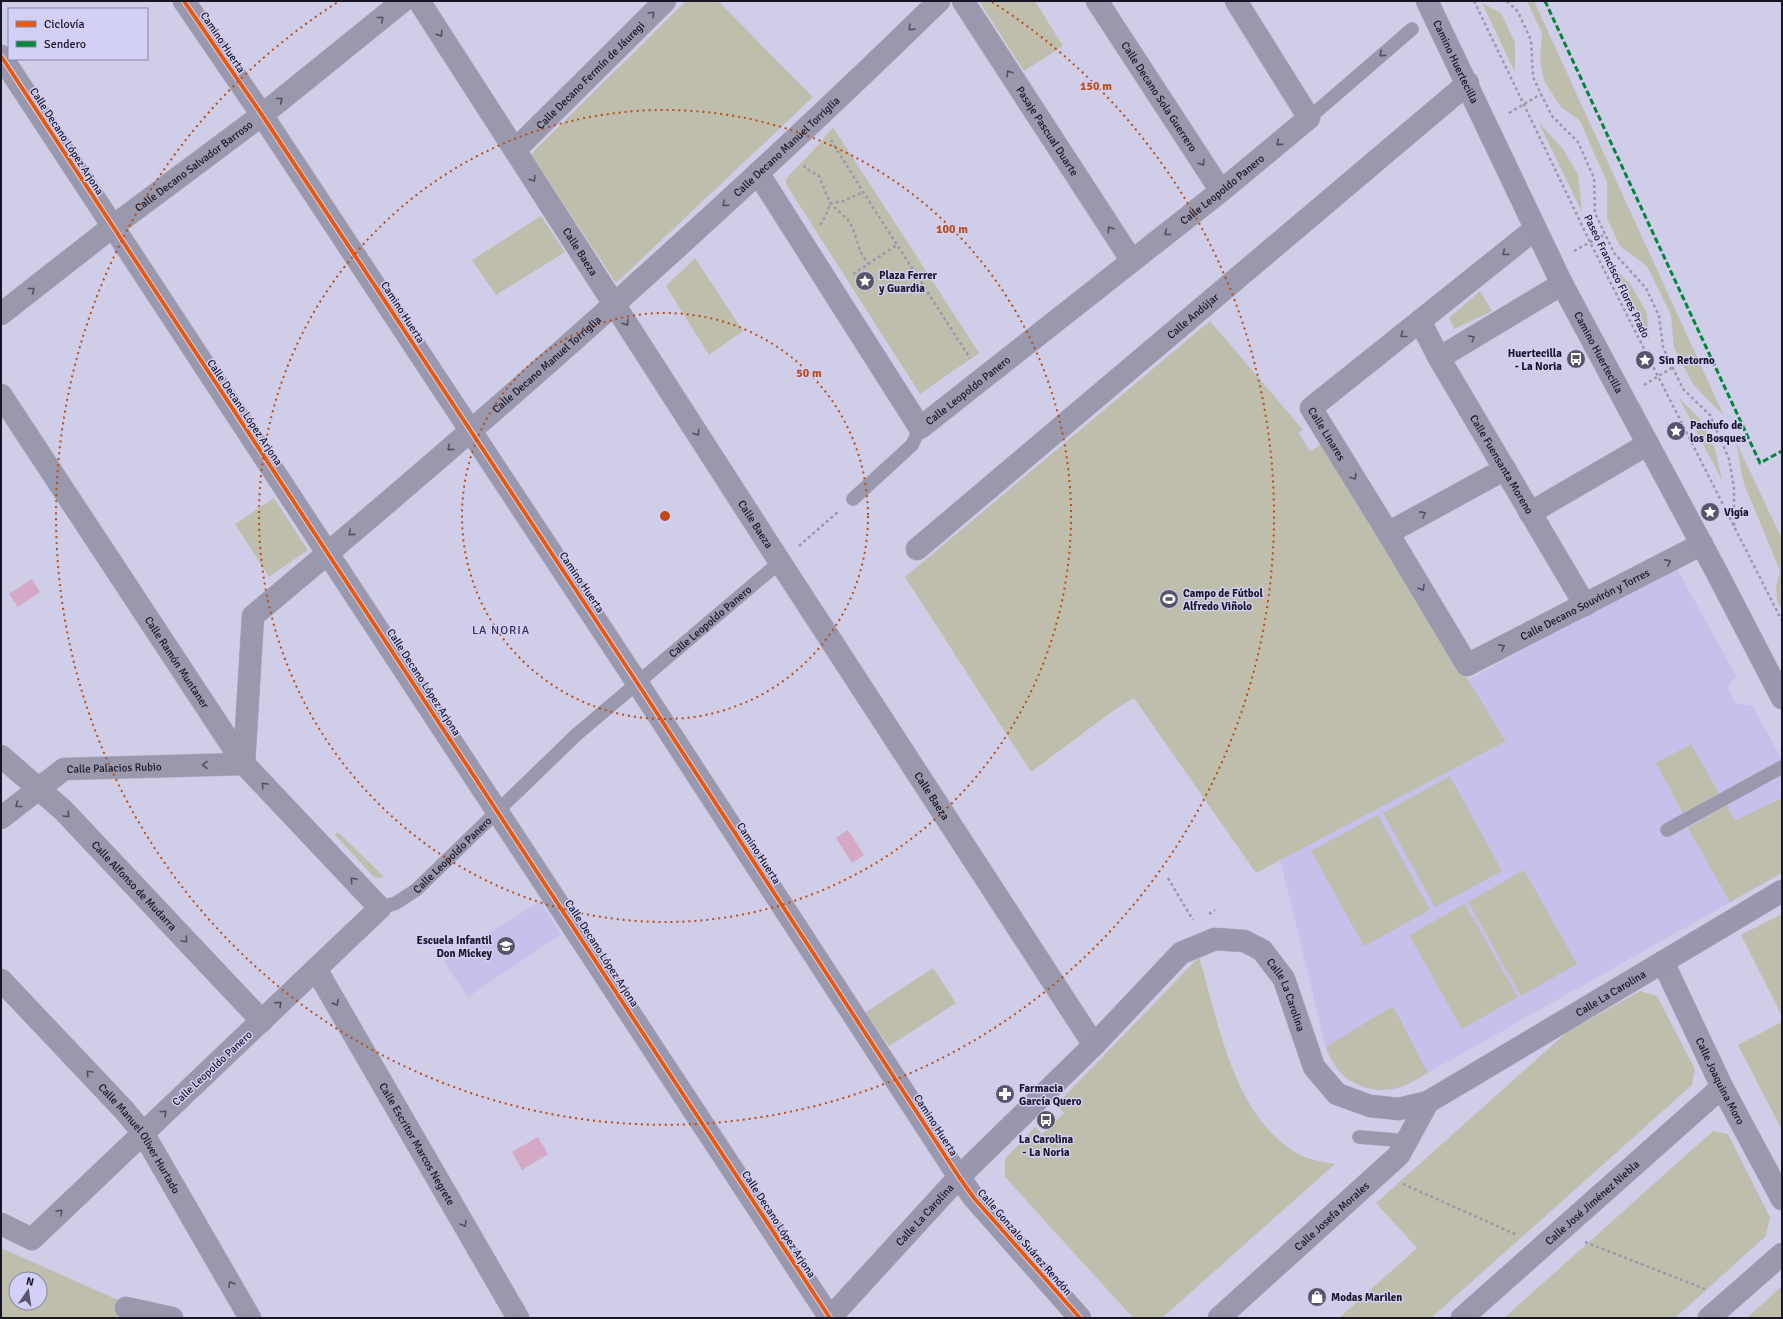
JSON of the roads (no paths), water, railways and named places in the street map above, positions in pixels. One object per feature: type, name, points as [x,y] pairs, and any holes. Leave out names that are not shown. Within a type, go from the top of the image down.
[{"type":"street","name":"Camino Huerta","points":[[184,1],[262,115],[638,684],[959,1177]]},
{"type":"street","name":"Calle Decano Salvador Barroso","points":[[1,314],[112,227],[262,115],[403,1]]},
{"type":"street","name":"Calle Baeza","points":[[419,1],[780,562],[1094,1045]]},
{"type":"street","name":"Calle Decano Fermín de Jáuregi","points":[[515,150],[665,1]]},
{"type":"street","name":"Calle Decano Manuel Torriglia","points":[[244,764],[253,616],[328,553],[614,305],[818,119],[938,1]]},
{"type":"street","name":"Pasaje Pascual Duarte","points":[[963,1],[1132,262]]},
{"type":"street","name":"Calle Decano Sola Guerrero","points":[[1097,1],[1221,191]]},
{"type":"street","points":[[1236,1],[1309,118]]},
{"type":"street","name":"Camino Huertecilla","points":[[1427,1],[1468,83],[1562,284],[1702,544],[1782,698]]},
{"type":"street","name":"Calle Decano López Arjona","points":[[1,56],[830,1318]]},
{"type":"street","name":"Calle Andújar","points":[[917,549],[1468,83]]},
{"type":"street","name":"Calle Leopoldo Panero","points":[[920,428],[1132,262],[1309,118]]},
{"type":"street","points":[[758,173],[920,428]]},
{"type":"street","name":"Calle Linares","points":[[1467,665],[1311,408],[1535,229]]},
{"type":"street","points":[[1439,358],[1562,284]]},
{"type":"street","name":"Calle Fuensanta Moreno","points":[[1420,321],[1439,358],[1585,605]]},
{"type":"street","name":"Calle Ramón Muntaner","points":[[1,395],[244,764],[380,908]]},
{"type":"street","points":[[1530,512],[1648,444]]},
{"type":"street","points":[[1388,533],[1505,469]]},
{"type":"street","name":"Calle Decano Souvirón y Torres","points":[[1467,665],[1702,544]]},
{"type":"street","name":"Calle Alfonso de Mudarra","points":[[1,756],[63,810],[262,1021]]},
{"type":"street","name":"Calle Palacios Rubio","points":[[1,818],[64,768],[244,764]]},
{"type":"street","name":"Calle La Carolina","points":[[830,1318],[959,1177],[1094,1045],[1181,953],[1215,939],[1226,946],[1244,941],[1262,950],[1284,979],[1314,1067],[1337,1094],[1370,1106],[1399,1109],[1428,1102],[1782,891]]},
{"type":"street","name":"Calle Leopoldo Panero","points":[[1,1224],[32,1239],[380,908]]},
{"type":"street","name":"Calle Joaquina Moro","points":[[1663,962],[1722,1087],[1782,1199]]},
{"type":"street","name":"Calle Escritor Marcos Negrete","points":[[316,969],[518,1318]]},
{"type":"street","name":"Calle Manuel Oliver Hurtado","points":[[1,980],[124,1110],[143,1133],[250,1318]]},
{"type":"street","name":"Calle José Jiménez Niebla","points":[[1462,1318],[1722,1087]]},
{"type":"street","name":"Calle Josefa Morales","points":[[1220,1318],[1399,1155],[1428,1102]]},
{"type":"street","name":"Calle Gonzalo Suárez Rendón","points":[[959,1177],[974,1198],[1069,1314]]},
{"type":"street","points":[[1716,1312],[1782,1254]]},
{"type":"street","points":[[126,1308],[172,1318]]},
{"type":"lane","name":"Calle Leopoldo Panero","points":[[1309,118],[1412,29]]},
{"type":"lane","name":"Calle Leopoldo Panero","points":[[853,499],[912,445],[920,428]]},
{"type":"lane","name":"Calle Leopoldo Panero","points":[[380,908],[396,903],[416,890],[576,735],[638,684],[780,562]]},
{"type":"lane","points":[[1667,830],[1782,767]]},
{"type":"lane","points":[[1359,1137],[1407,1141]]},
{"type":"place","name":"Plaza Ferrer y Guardia","points":[[865,281]]},
{"type":"place","name":"Huertecilla - La Noria","points":[[1576,359]]},
{"type":"place","name":"Sin Retorno","points":[[1645,360]]},
{"type":"place","name":"Pachufo de los Bosques","points":[[1676,431]]},
{"type":"place","name":"Vigía","points":[[1710,512]]},
{"type":"place","name":"Campo de Fútbol Alfredo Viñolo","points":[[1169,599]]},
{"type":"place","name":"Escuela Infantil Don Mickey","points":[[506,946]]},
{"type":"place","name":"Farmacia García Quero","points":[[1005,1094]]},
{"type":"place","name":"La Carolina - La Noria","points":[[1046,1120]]},
{"type":"place","name":"Modas Marilen","points":[[1317,1297]]},
{"type":"district","name":"LA NORIA","points":[[501,630]]}]
